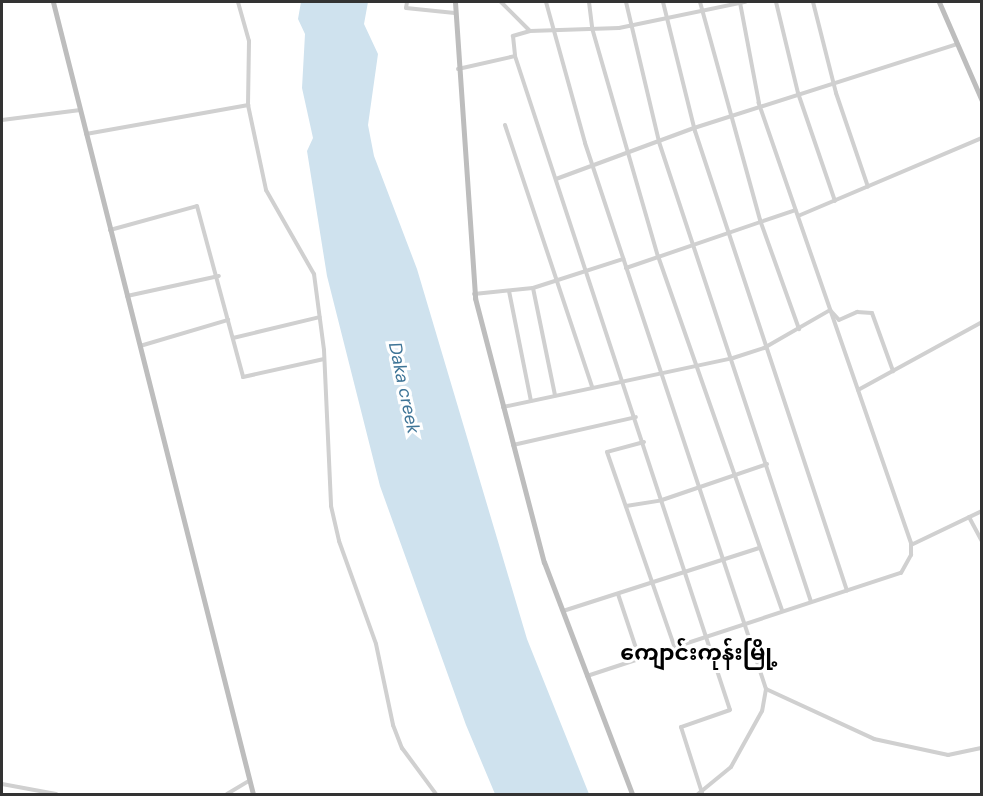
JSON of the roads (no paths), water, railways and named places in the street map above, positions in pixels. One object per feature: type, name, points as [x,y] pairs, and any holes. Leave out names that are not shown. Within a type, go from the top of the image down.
[{"type":"street","points":[[53,2],[253,795]]},
{"type":"street","points":[[238,2],[249,41],[248,105],[266,190],[314,274],[324,359],[331,506],[339,541],[376,644],[393,725],[402,748],[436,795]]},
{"type":"street","points":[[407,2],[406,8],[455,14]]},
{"type":"street","points":[[455,2],[474,294],[512,445],[562,612],[632,795]]},
{"type":"street","points":[[501,2],[530,31]]},
{"type":"street","points":[[546,2],[550,29],[593,166],[623,259],[661,371],[744,624],[766,689],[762,711],[731,768],[700,794],[681,727],[730,710],[706,636],[687,570],[515,56],[513,36],[550,29],[630,26],[669,20],[742,2],[761,108],[911,545],[901,573],[811,601],[744,624],[706,636],[639,657],[587,676]]},
{"type":"street","points":[[589,2],[592,28],[658,256],[782,611]]},
{"type":"street","points":[[626,2],[659,142],[733,358],[811,601]]},
{"type":"street","points":[[663,2],[694,128],[764,348],[848,590]]},
{"type":"street","points":[[700,2],[760,220],[799,329]]},
{"type":"street","points":[[776,2],[799,98],[835,201]]},
{"type":"street","points":[[813,2],[834,86],[867,187]]},
{"type":"street","points":[[939,2],[981,101]]},
{"type":"street","points":[[556,179],[694,128],[799,98],[957,44]]},
{"type":"street","points":[[458,69],[515,56]]},
{"type":"street","points":[[86,134],[248,105]]},
{"type":"street","points":[[2,120],[80,110]]},
{"type":"street","points":[[504,125],[553,282],[592,387]]},
{"type":"street","points":[[798,216],[981,138]]},
{"type":"street","points":[[110,230],[197,206],[219,276],[243,377],[324,359]]},
{"type":"street","points":[[626,268],[760,220],[795,210]]},
{"type":"street","points":[[474,294],[533,288],[623,259]]},
{"type":"street","points":[[127,296],[219,276]]},
{"type":"street","points":[[533,288],[555,395]]},
{"type":"street","points":[[509,291],[531,401]]},
{"type":"street","points":[[502,407],[697,363],[733,358],[764,348],[830,310]]},
{"type":"street","points":[[830,310],[839,320],[857,312],[872,313],[893,371]]},
{"type":"street","points":[[233,338],[320,317]]},
{"type":"street","points":[[140,346],[228,320]]},
{"type":"street","points":[[858,390],[981,322]]},
{"type":"street","points":[[512,445],[636,417]]},
{"type":"street","points":[[644,442],[608,452],[674,646]]},
{"type":"street","points":[[626,506],[662,500],[767,464]]},
{"type":"street","points":[[911,545],[981,511]]},
{"type":"street","points":[[969,517],[981,541]]},
{"type":"street","points":[[562,612],[759,548]]},
{"type":"street","points":[[618,594],[639,657]]},
{"type":"street","points":[[766,689],[874,739],[948,755],[981,748]]},
{"type":"street","points":[[227,795],[249,781]]},
{"type":"street","points":[[2,784],[56,795]]},
{"type":"water","name":"Daka creek","points":[[301,2],[368,2],[364,24],[378,54],[368,125],[374,156],[417,269],[527,639],[589,794],[495,794],[466,725],[380,486],[327,276],[307,151],[313,138],[302,88],[305,34],[298,19]]},
{"type":"district","name":"ကျောင်းကုန်းမြို့","points":[[699,653]]}]
